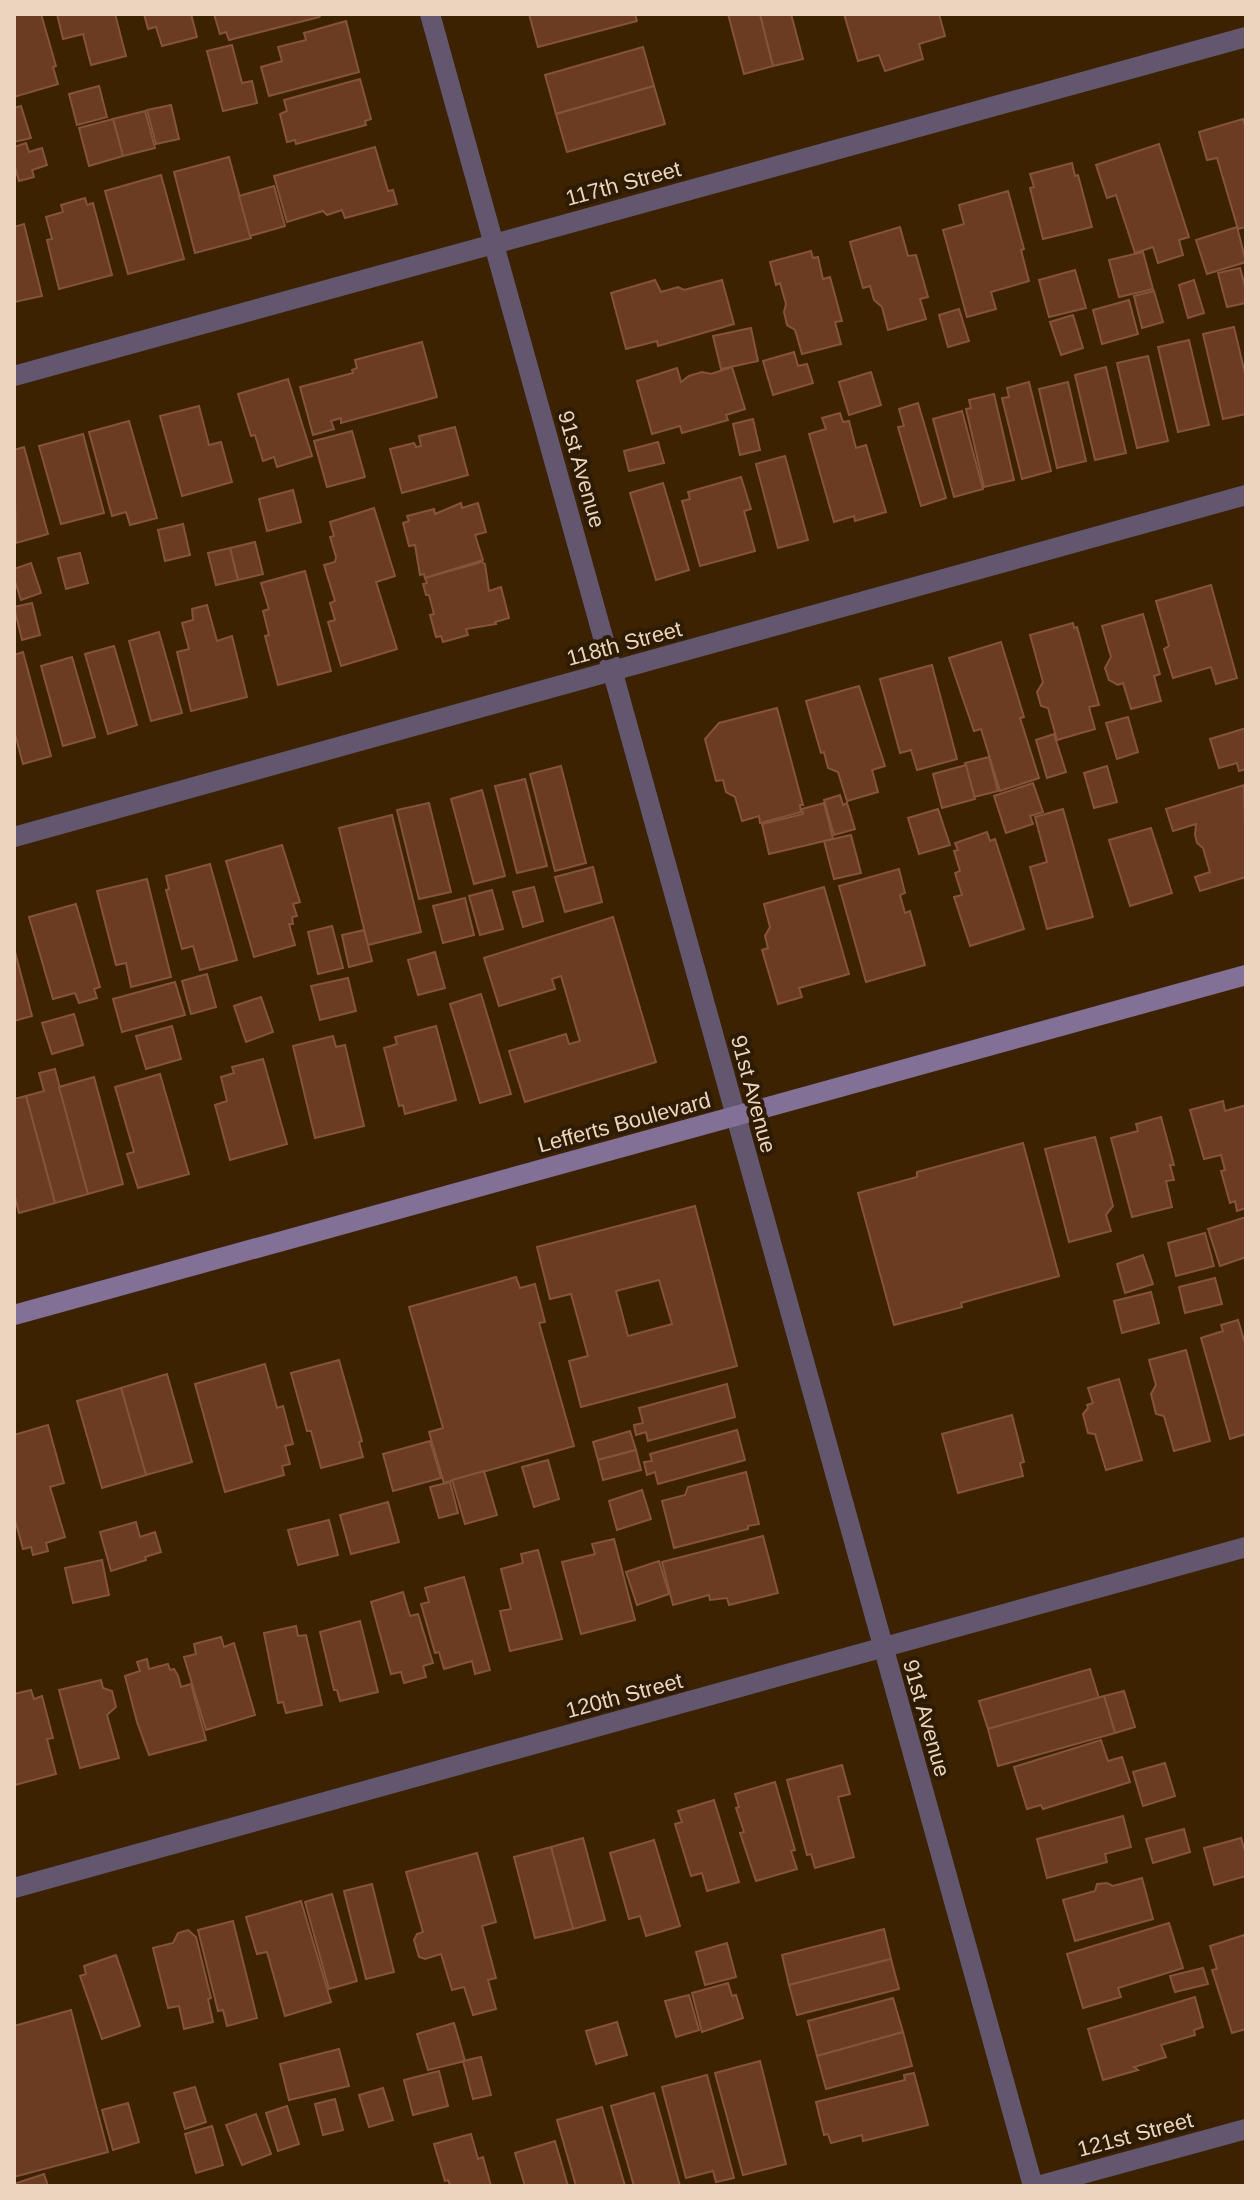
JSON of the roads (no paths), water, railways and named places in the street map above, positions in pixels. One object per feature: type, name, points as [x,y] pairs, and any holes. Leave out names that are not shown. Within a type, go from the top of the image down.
[{"type":"street","name":"91st Avenue","points":[[430,14],[882,1649],[1035,2186]]},
{"type":"street","name":"117th Street","points":[[14,376],[1246,37]]},
{"type":"street","name":"118th Street","points":[[14,837],[1246,495]]},
{"type":"street","name":"Lefferts Boulevard","points":[[14,1315],[1246,975]]},
{"type":"street","name":"120th Street","points":[[14,1888],[1246,1547]]},
{"type":"street","name":"121st Street","points":[[1035,2186],[1246,2129]]}]
